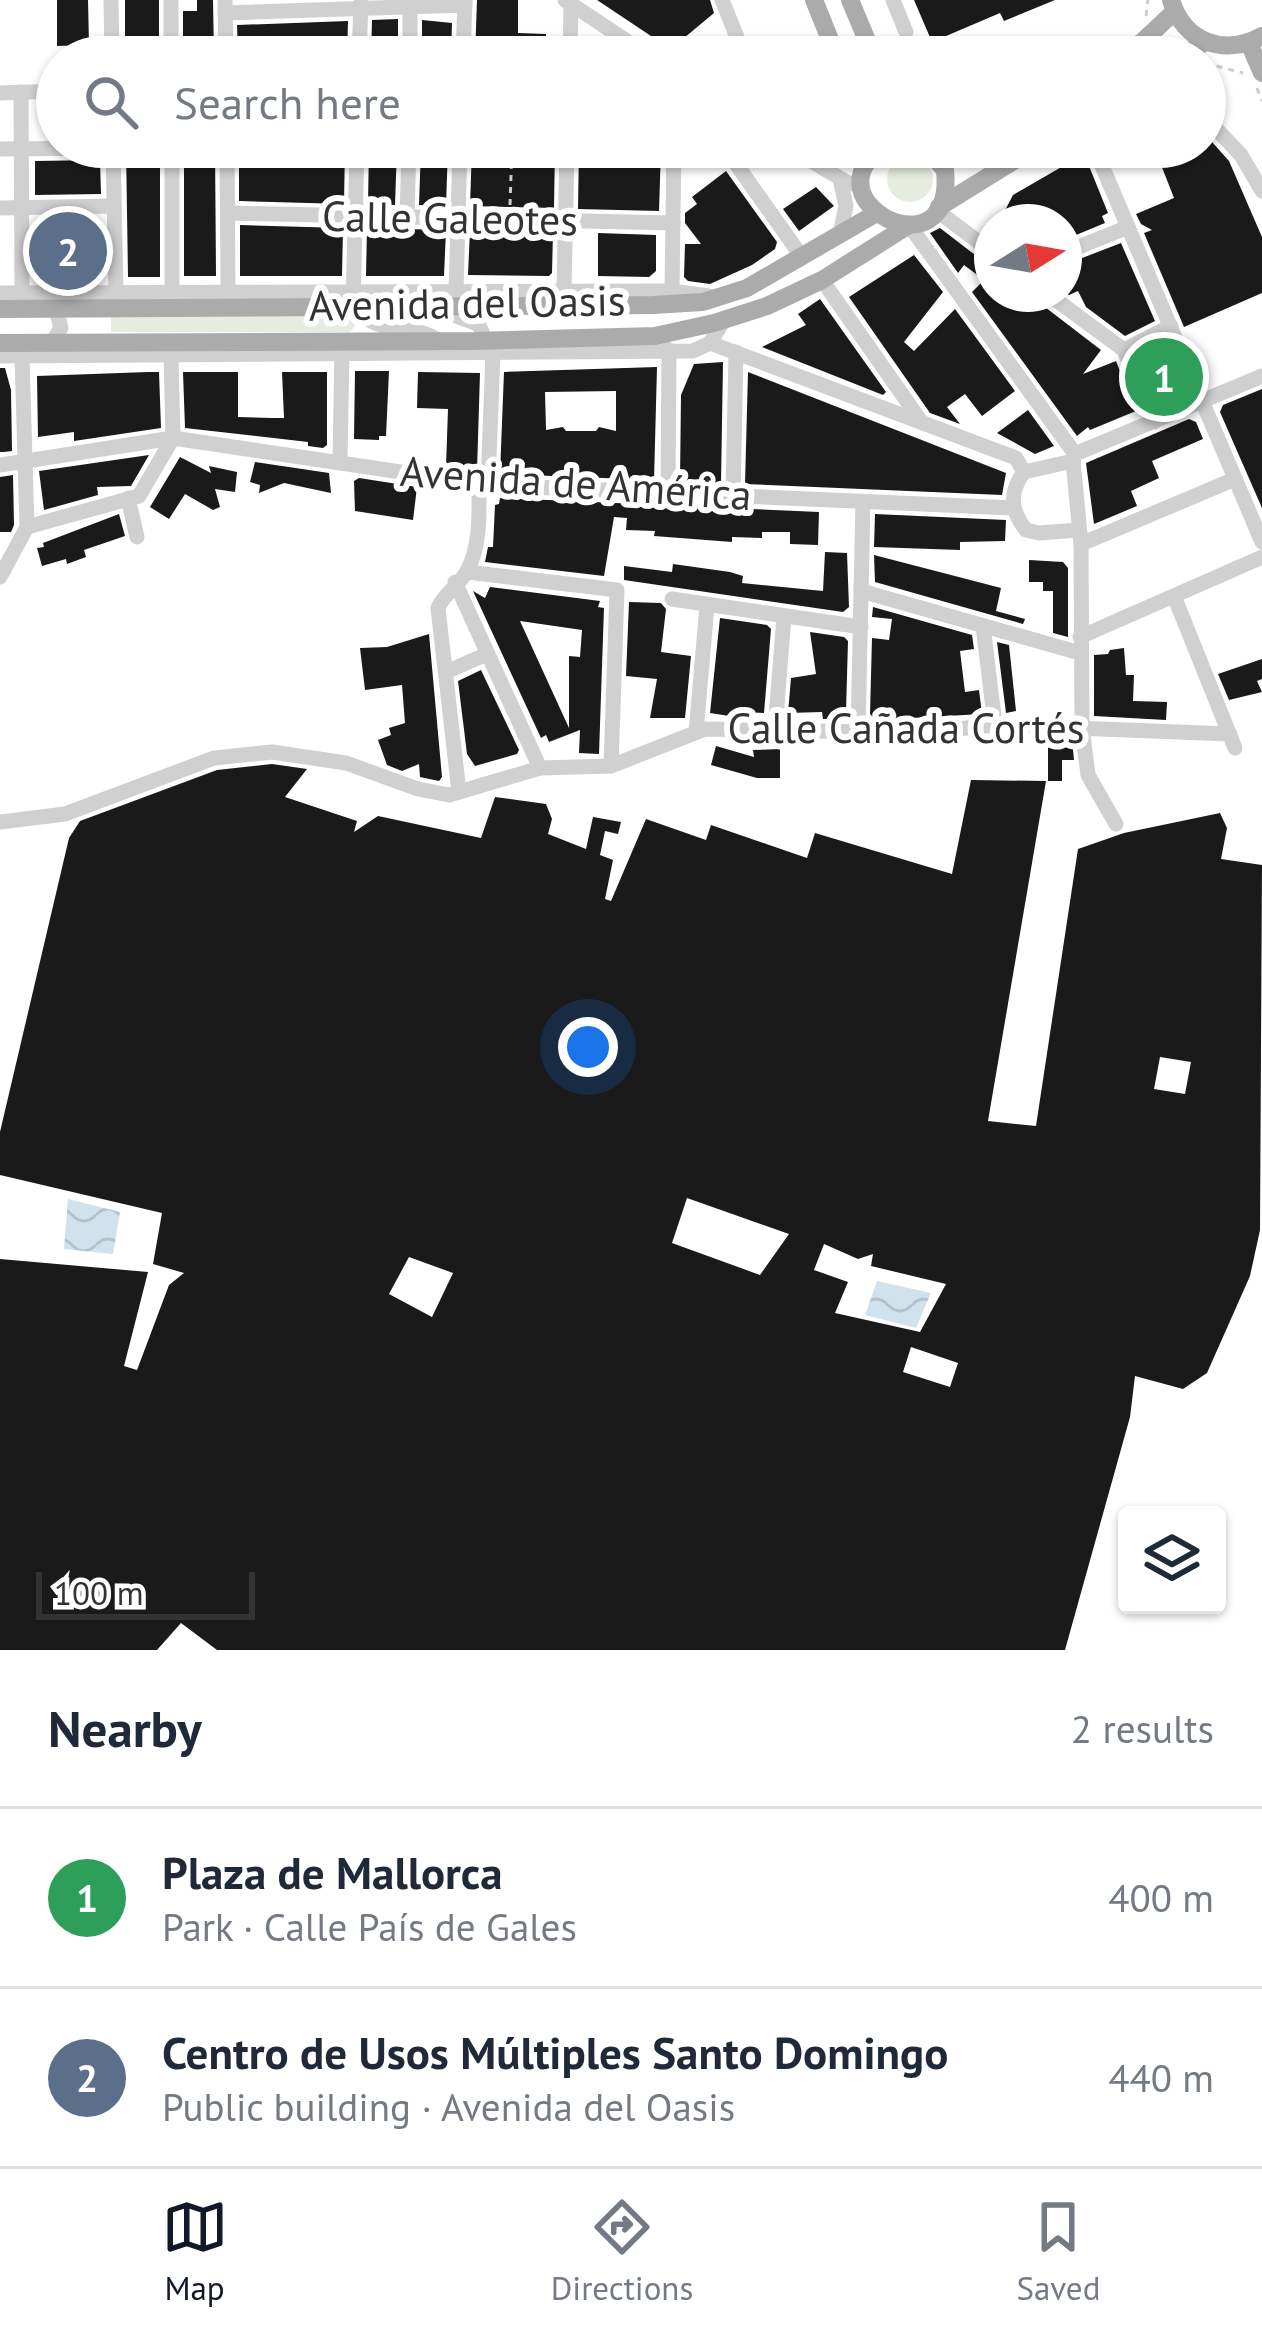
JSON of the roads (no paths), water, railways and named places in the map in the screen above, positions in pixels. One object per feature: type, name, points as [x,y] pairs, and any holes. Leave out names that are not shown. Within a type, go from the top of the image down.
[{"type":"main road","points":[[814,0],[829,36]]},
{"type":"main road","points":[[850,0],[865,36]]},
{"type":"main road","points":[[1147,36],[1173,6],[1195,36]]},
{"type":"main road","points":[[1226,45],[1256,39],[1257,74]]},
{"type":"main road","points":[[866,168],[862,185],[874,214],[909,225]]},
{"type":"main road","points":[[938,208],[946,183],[939,168]]},
{"type":"main road","points":[[938,208],[1002,168]]},
{"type":"main road","name":"Avenida del Oasis","points":[[0,343],[49,349],[342,348],[440,341],[492,347],[662,344],[767,306],[822,280],[938,208]]},
{"type":"main road","name":"Avenida del Oasis","points":[[1,298],[353,299],[431,307],[653,305],[718,297],[747,288],[874,214]]},
{"type":"street","points":[[111,0],[112,36]]},
{"type":"street","points":[[171,0],[171,36]]},
{"type":"street","points":[[722,0],[737,36]]},
{"type":"street","points":[[893,0],[906,32]]},
{"type":"street","points":[[568,2],[569,36]]},
{"type":"street","points":[[568,2],[619,36]]},
{"type":"street","points":[[225,7],[465,3],[464,36]]},
{"type":"street","points":[[360,36],[361,4]]},
{"type":"street","points":[[410,7],[410,36]]},
{"type":"street","points":[[21,92],[22,293]]},
{"type":"street","points":[[0,93],[36,92]]},
{"type":"street","points":[[1226,139],[1262,191]]},
{"type":"street","points":[[0,149],[36,149]]},
{"type":"street","points":[[113,168],[116,292]]},
{"type":"street","points":[[172,168],[172,292]]},
{"type":"street","points":[[227,168],[228,292]]},
{"type":"street","points":[[356,168],[353,299],[369,323],[422,330],[440,341]]},
{"type":"street","points":[[407,217],[408,168]]},
{"type":"street","points":[[456,291],[459,168]]},
{"type":"street","points":[[564,291],[566,168]]},
{"type":"street","points":[[672,290],[674,168]]},
{"type":"street","points":[[739,168],[802,257]]},
{"type":"street","points":[[822,168],[862,185]]},
{"type":"street","points":[[1103,168],[1262,542]]},
{"type":"street","points":[[840,179],[846,206],[840,236]]},
{"type":"street","points":[[0,208],[114,206]]},
{"type":"street","points":[[938,208],[974,237]]},
{"type":"street","name":"Calle Galeotes","points":[[228,213],[673,223]]},
{"type":"street","points":[[909,225],[1074,457],[1080,537],[1082,727],[1088,775],[1116,824]]},
{"type":"street","points":[[1082,246],[1128,227]]},
{"type":"street","points":[[822,280],[922,422]]},
{"type":"street","name":"Avenida del Oasis","points":[[1,298],[22,293],[54,301],[116,292],[228,292],[353,299],[456,291],[672,290],[718,297]]},
{"type":"street","points":[[49,349],[61,328],[54,301]]},
{"type":"street","points":[[0,821],[65,814],[214,758],[272,752],[346,764],[418,789],[454,794],[438,608],[461,577],[479,526],[492,347],[478,324],[431,307]]},
{"type":"street","points":[[1072,312],[1124,350],[1154,422]]},
{"type":"street","points":[[668,493],[662,344],[693,351],[710,343],[724,320]]},
{"type":"street","points":[[1124,350],[1171,326]]},
{"type":"street","points":[[710,343],[1016,458],[1024,472]]},
{"type":"street","name":"Avenida del Oasis","points":[[0,356],[49,349],[172,355],[492,347]]},
{"type":"street","points":[[340,463],[342,348]]},
{"type":"street","points":[[733,495],[736,352]]},
{"type":"street","points":[[27,527],[139,496],[173,438],[172,355]]},
{"type":"street","points":[[0,578],[27,527],[22,356]]},
{"type":"street","points":[[1235,479],[1080,537],[1025,530],[1013,508],[1016,482],[1024,472],[1074,457],[1262,376]]},
{"type":"street","name":"Avenida de América","points":[[0,465],[173,438],[483,484],[1013,508]]},
{"type":"street","points":[[128,498],[137,538]]},
{"type":"street","points":[[858,732],[863,501]]},
{"type":"street","points":[[861,591],[983,626],[1080,645],[1262,557]]},
{"type":"street","points":[[461,577],[616,590],[611,766]]},
{"type":"street","points":[[461,577],[488,654],[540,769]]},
{"type":"street","name":"Calle Cañada Cortés","points":[[454,794],[540,769],[611,766],[704,729],[920,733],[995,725],[1082,727],[1233,741],[1174,596]]},
{"type":"street","points":[[672,599],[861,627]]},
{"type":"street","points":[[696,732],[707,606]]},
{"type":"street","points":[[775,730],[784,617]]},
{"type":"street","points":[[983,626],[995,725]]},
{"type":"street","points":[[446,672],[488,654]]},
{"type":"water","points":[[68,1199],[120,1212],[113,1254],[64,1249]]},
{"type":"water","points":[[877,1281],[931,1293],[916,1328],[865,1315]]},
{"type":"place","name":"Centro de Usos Múltiples Santo Domingo","points":[[68,251]]},
{"type":"place","name":"Plaza de Mallorca","points":[[1164,377]]}]
